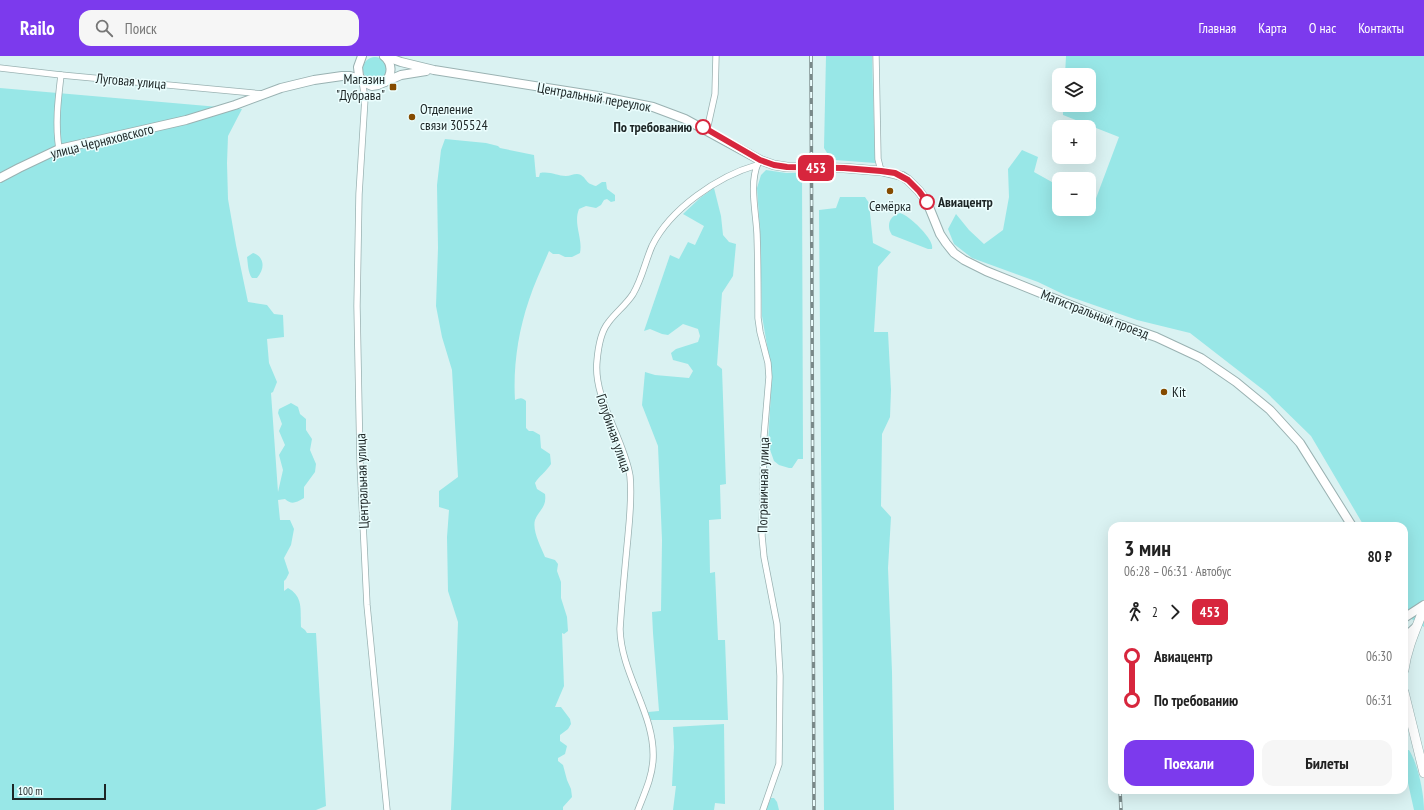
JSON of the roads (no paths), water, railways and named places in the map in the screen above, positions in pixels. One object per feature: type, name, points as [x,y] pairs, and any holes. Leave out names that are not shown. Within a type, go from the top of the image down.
[{"type":"main road","points":[[384,56],[434,70]]},
{"type":"main road","points":[[384,56],[389,62],[391,69],[389,78],[384,82]]},
{"type":"main road","points":[[342,76],[354,71],[363,57]]},
{"type":"main road","points":[[361,79],[358,72],[363,57]]},
{"type":"main road","points":[[342,76],[350,76],[361,79],[366,83],[375,86],[402,75],[434,70]]},
{"type":"main road","name":"Центральный переулок","points":[[434,70],[638,104],[668,112],[707,130],[744,151],[758,162]]},
{"type":"main road","name":"улица Черняховского","points":[[0,178],[59,149],[186,120],[296,84],[342,76]]},
{"type":"main road","name":"Магистральный проезд","points":[[758,162],[781,167],[844,168],[881,171],[902,176],[913,184],[927,202],[940,234],[954,253],[964,260],[986,271],[1096,315],[1156,337],[1201,358],[1236,382],[1270,410],[1300,443],[1349,522]]},
{"type":"main road","points":[[1408,615],[1424,604]]},
{"type":"main road","points":[[1408,650],[1424,608]]},
{"type":"main road","points":[[1408,634],[1418,624]]},
{"type":"main road","points":[[1408,708],[1424,773]]},
{"type":"street","points":[[707,130],[715,94],[716,56]]},
{"type":"street","points":[[876,56],[878,159],[881,171]]},
{"type":"street","name":"Луговая улица","points":[[0,68],[263,94]]},
{"type":"street","points":[[59,149],[57,138],[57,102],[61,75]]},
{"type":"street","name":"Центральная улица","points":[[361,79],[364,88],[364,98],[361,151],[357,306],[361,470],[367,605],[387,810]]},
{"type":"street","points":[[364,98],[368,90],[375,86]]},
{"type":"street","name":"Голубиная улица","points":[[638,810],[652,772],[654,760],[653,744],[647,722],[626,666],[620,638],[630,508],[630,486],[626,462],[599,387],[596,370],[599,347],[606,325],[630,299],[636,288],[652,247],[661,231],[685,206],[709,187],[737,171],[758,162]]},
{"type":"street","name":"Пограничная улица","points":[[758,162],[754,192],[757,232],[758,318],[768,363],[769,377],[764,436],[762,536],[764,557],[777,624],[780,676],[778,764],[763,810]]},
{"type":"railway","points":[[811,56],[814,810]]},
{"type":"railway","points":[[1120,794],[1121,810]]},
{"type":"place","name":"Магазин \"Дубрава\"","points":[[393,87]]},
{"type":"place","name":"Отделение связи 305524","points":[[412,117]]},
{"type":"place","name":"По требованию","points":[[703,127]]},
{"type":"place","name":"Семёрка","points":[[890,191]]},
{"type":"place","name":"Авиацентр","points":[[927,202]]},
{"type":"place","name":"Kit","points":[[1164,392]]}]
